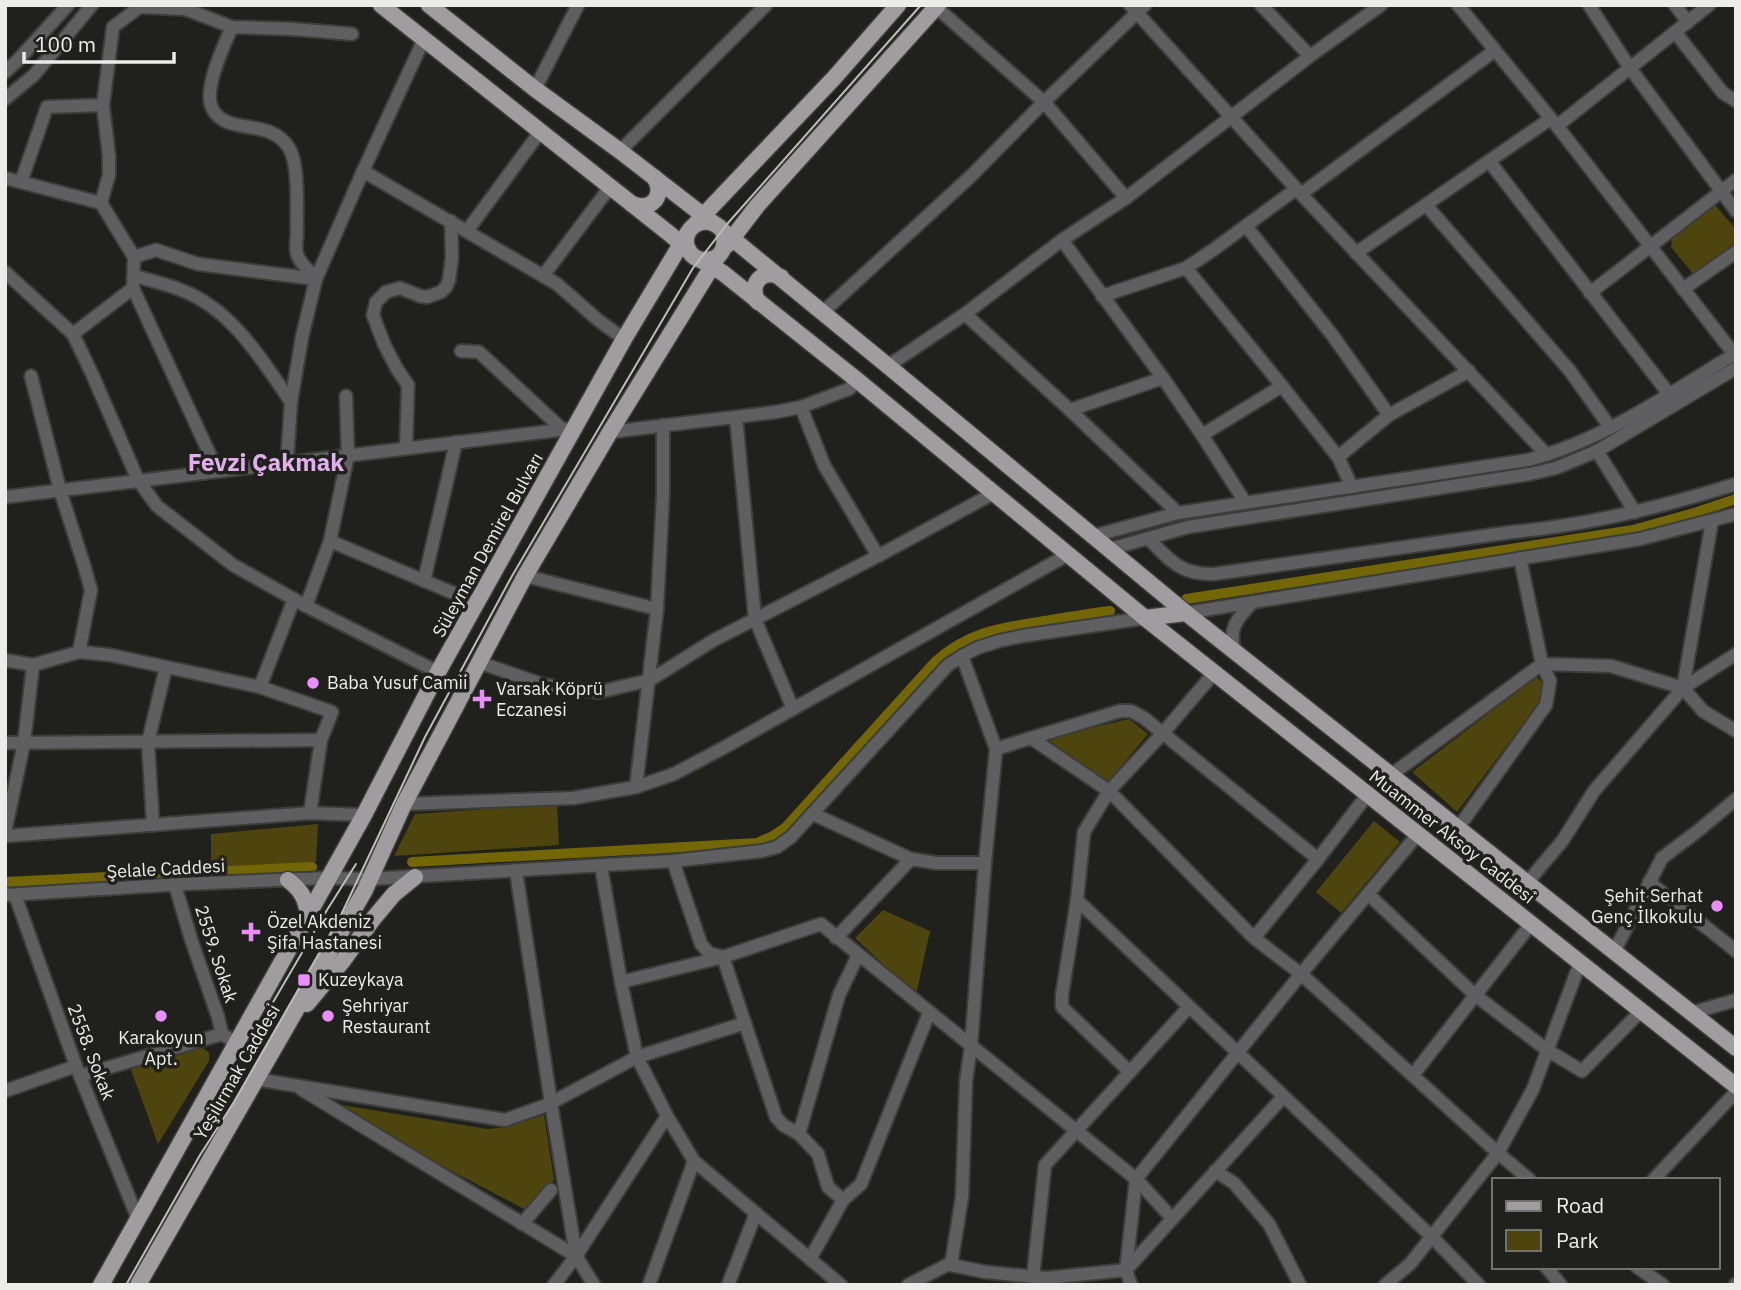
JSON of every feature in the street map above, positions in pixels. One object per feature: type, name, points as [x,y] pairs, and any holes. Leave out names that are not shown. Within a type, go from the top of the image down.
[{"type":"main road","points":[[381,5],[635,206],[646,206],[658,195],[658,184],[651,175]]},
{"type":"main road","points":[[429,5],[447,12],[535,89],[651,175],[707,241]]},
{"type":"main road","name":"Süleyman Demirel Bulvarı","points":[[328,878],[569,428],[624,338],[707,241],[834,78],[898,5]]},
{"type":"main road","name":"Süleyman Demirel Bulvarı","points":[[370,879],[404,804],[478,662],[610,432],[707,241],[757,206],[937,6]]},
{"type":"main road","points":[[630,202],[707,241]]},
{"type":"main road","name":"Muammer Aksoy Caddesi","points":[[707,241],[781,277],[1186,612],[1736,1048]]},
{"type":"main road","name":"Muammer Aksoy Caddesi","points":[[707,241],[758,302],[857,380],[1145,618],[1736,1086]]},
{"type":"main road","points":[[758,302],[754,286],[760,277],[771,274],[781,277]]},
{"type":"main road","points":[[1145,618],[1186,612]]},
{"type":"main road","points":[[281,1035],[394,894],[415,877]]},
{"type":"main road","name":"Yeşilırmak Caddesi","points":[[101,1285],[328,878]]},
{"type":"main road","name":"Yeşilırmak Caddesi","points":[[138,1285],[370,879]]},
{"type":"main road","points":[[288,880],[300,889],[307,902],[308,915]]},
{"type":"street","points":[[5,72],[68,5]]},
{"type":"street","points":[[5,99],[34,75],[92,5]]},
{"type":"street","points":[[535,89],[578,5]]},
{"type":"street","points":[[621,152],[766,5]]},
{"type":"street","points":[[1261,5],[1310,56]]},
{"type":"street","points":[[888,366],[965,314],[1062,240],[1126,198],[1310,56],[1381,5]]},
{"type":"street","points":[[1093,536],[1178,513],[1547,455],[1590,439],[1735,353],[1458,5]]},
{"type":"street","points":[[1589,5],[1630,68],[1736,211]]},
{"type":"street","points":[[1675,5],[1688,22]]},
{"type":"street","points":[[1356,253],[1489,162],[1553,123],[1630,68],[1709,5]]},
{"type":"street","points":[[101,203],[109,175],[103,105],[113,27],[141,6],[185,9],[232,27],[352,34]]},
{"type":"street","points":[[937,6],[1044,102],[1126,198]]},
{"type":"street","points":[[822,313],[971,176],[1138,8],[1231,117],[1547,455]]},
{"type":"street","points":[[232,27],[218,58],[210,96],[211,107],[219,117],[233,125],[269,131],[289,149],[296,169],[297,255],[316,279]]},
{"type":"street","points":[[1675,32],[1723,93],[1736,101]]},
{"type":"street","points":[[287,462],[290,402],[316,279],[424,40]]},
{"type":"street","points":[[1102,296],[1186,268],[1299,191],[1494,51]]},
{"type":"street","points":[[22,182],[47,107],[103,105]]},
{"type":"street","points":[[467,231],[540,132]]},
{"type":"street","points":[[1489,162],[1669,394]]},
{"type":"street","points":[[363,171],[557,284],[598,320],[624,338]]},
{"type":"street","points":[[5,178],[101,203],[134,257],[133,282],[217,470]]},
{"type":"street","points":[[1590,293],[1736,180]]},
{"type":"street","points":[[542,275],[610,187]]},
{"type":"street","points":[[1426,205],[1570,371],[1610,428]]},
{"type":"street","points":[[406,448],[408,385],[388,352],[373,315],[376,302],[386,292],[400,288],[427,297],[434,296],[446,287],[452,257],[451,221]]},
{"type":"street","points":[[1246,226],[1333,337],[1389,415]]},
{"type":"street","points":[[1062,240],[1163,378],[1245,502]]},
{"type":"street","points":[[134,257],[156,250],[198,264],[316,279]]},
{"type":"street","points":[[1683,289],[1736,252]]},
{"type":"street","points":[[1186,268],[1338,457],[1352,486]]},
{"type":"street","points":[[7,276],[73,334],[138,480],[157,506],[233,565],[300,603],[438,672]]},
{"type":"street","points":[[133,282],[183,290],[209,305],[234,326],[258,354],[290,402]]},
{"type":"street","points":[[73,334],[133,282]]},
{"type":"street","points":[[965,314],[1178,513]]},
{"type":"street","points":[[461,351],[480,352],[569,428]]},
{"type":"street","points":[[1110,549],[1188,527],[1556,468],[1597,451],[1736,368]]},
{"type":"street","points":[[1338,457],[1389,415],[1469,371]]},
{"type":"street","points":[[31,376],[60,490],[91,590],[79,652]]},
{"type":"street","points":[[1070,410],[1163,378]]},
{"type":"street","points":[[610,432],[801,407],[849,388],[857,380]]},
{"type":"street","points":[[1202,435],[1282,386]]},
{"type":"street","points":[[260,687],[330,541],[348,455],[346,396]]},
{"type":"street","points":[[801,407],[824,465],[878,556]]},
{"type":"street","points":[[736,417],[755,619],[793,709]]},
{"type":"street","points":[[636,787],[657,610],[663,494],[663,425]]},
{"type":"street","points":[[5,497],[569,428]]},
{"type":"street","points":[[424,581],[456,442]]},
{"type":"street","points":[[1597,451],[1634,512]]},
{"type":"street","points":[[1148,538],[1175,565],[1197,573],[1214,574],[1559,527],[1634,512],[1736,484]]},
{"type":"street","points":[[478,662],[544,685],[599,692],[650,680],[714,640],[994,493]]},
{"type":"street","points":[[1186,612],[1640,539],[1736,514]]},
{"type":"street","points":[[1683,688],[1712,521]]},
{"type":"street","points":[[330,541],[477,603]]},
{"type":"street","points":[[404,804],[573,798],[636,787],[674,774],[1069,554]]},
{"type":"street","points":[[1458,828],[1546,705],[1550,681],[1542,664],[1520,558]]},
{"type":"street","points":[[525,576],[657,610]]},
{"type":"street","points":[[1235,651],[1232,642],[1234,625],[1253,602]]},
{"type":"street","name":"Şelale Caddesi","points":[[10,895],[328,878],[415,877],[673,861],[762,851],[777,847],[791,837],[948,665],[962,656],[977,648],[1022,636],[1145,618]]},
{"type":"street","points":[[5,660],[33,665],[79,652],[110,654],[260,687],[332,712],[321,740],[310,813]]},
{"type":"street","points":[[1527,883],[1563,840],[1594,791],[1683,688],[1736,654]]},
{"type":"street","points":[[951,1265],[962,1197],[966,1081],[996,749],[962,656]]},
{"type":"street","points":[[1391,775],[1542,664],[1611,666],[1683,688],[1703,710],[1736,731]]},
{"type":"street","points":[[33,665],[24,743],[5,834],[310,813],[364,815]]},
{"type":"street","points":[[153,825],[148,742],[166,667]]},
{"type":"street","points":[[1130,1072],[1062,1007],[1084,832],[1110,791],[1214,673]]},
{"type":"street","points":[[996,749],[1120,711],[1131,711],[1163,733],[1318,859]]},
{"type":"street","points":[[1031,738],[1110,791],[1254,938],[1301,974],[1528,1178]]},
{"type":"street","points":[[5,743],[321,740]]},
{"type":"street","points":[[1254,938],[1368,794]]},
{"type":"street","points":[[1614,952],[1662,858],[1736,799]]},
{"type":"street","points":[[813,814],[911,859],[936,863],[985,863]]},
{"type":"street","points":[[1131,1285],[1126,1270],[1136,1179],[1418,834]]},
{"type":"street","points":[[836,938],[911,859]]},
{"type":"street","points":[[673,861],[701,944],[709,953],[723,957]]},
{"type":"street","points":[[601,866],[637,1057],[667,1116],[694,1161],[841,1285]]},
{"type":"street","points":[[516,871],[576,1256],[594,1285]]},
{"type":"street","points":[[1649,882],[1736,951]]},
{"type":"street","name":"2559. Sokak","points":[[176,885],[222,1034]]},
{"type":"street","points":[[1368,894],[1475,995],[1547,1050],[1582,1070],[1641,1011]]},
{"type":"street","name":"2558. Sokak","points":[[10,895],[138,1220]]},
{"type":"street","points":[[1077,900],[1432,1237],[1479,1285]]},
{"type":"street","points":[[1413,1075],[1531,923]]},
{"type":"street","points":[[621,982],[723,957],[821,925],[1136,1179],[1172,1218]]},
{"type":"street","points":[[799,1134],[839,995],[858,955]]},
{"type":"street","points":[[723,957],[776,1116],[818,1154],[828,1187],[843,1200]]},
{"type":"street","points":[[1385,1285],[1410,1264],[1498,1153],[1533,1089],[1580,963]]},
{"type":"street","points":[[1692,1013],[1736,1000]]},
{"type":"street","points":[[1033,1277],[1045,1165],[1189,1007]]},
{"type":"street","points":[[810,1259],[843,1200],[861,1184],[929,1013]]},
{"type":"street","points":[[255,1079],[505,1121],[551,1103],[637,1057],[745,1023]]},
{"type":"street","points":[[5,1091],[222,1034],[237,1044]]},
{"type":"street","points":[[295,1086],[576,1256]]},
{"type":"street","points":[[1655,1178],[1736,1092]]},
{"type":"street","points":[[908,1285],[947,1265],[1012,1280],[1126,1270],[1283,1097]]},
{"type":"street","points":[[554,1285],[576,1256],[667,1116]]},
{"type":"street","points":[[649,1285],[694,1161]]},
{"type":"street","points":[[1215,1171],[1234,1183],[1269,1224],[1300,1285]]},
{"type":"street","points":[[522,1224],[551,1190]]},
{"type":"street","points":[[729,1285],[756,1213]]},
{"type":"street","points":[[1548,1269],[1561,1285]]},
{"type":"street","points":[[1640,1269],[1663,1285]]},
{"type":"green space","points":[[1715,205],[1736,229],[1736,246],[1694,275],[1671,247],[1672,239]]},
{"type":"green space","points":[[1536,677],[1543,685],[1544,696],[1457,812],[1412,772]]},
{"type":"green space","points":[[1129,719],[1148,734],[1108,782],[1048,740],[1051,737]]},
{"type":"green space","points":[[557,804],[559,845],[394,856],[415,814]]},
{"type":"green space","points":[[1374,821],[1400,842],[1341,913],[1316,892]]},
{"type":"green space","points":[[318,824],[316,862],[211,868],[211,834]]},
{"type":"green space","points":[[883,910],[930,931],[916,995],[855,938]]},
{"type":"green space","points":[[197,1043],[209,1053],[209,1061],[158,1144],[130,1067]]},
{"type":"green space","points":[[342,1105],[488,1129],[506,1127],[544,1115],[554,1180],[528,1211],[342,1115]]},
{"type":"waterway","points":[[1186,599],[1633,530],[1736,499]]},
{"type":"waterway","points":[[412,862],[757,843],[785,828],[934,663],[958,645],[970,638],[996,630],[1110,611]]},
{"type":"waterway","points":[[5,882],[312,867]]},
{"type":"tram line","points":[[126,1285],[341,915],[425,737],[512,576],[693,268],[728,223],[921,5]]},
{"type":"tram line","points":[[203,1135],[248,1045],[356,864]]},
{"type":"place","name":"Baba Yusuf Camii","points":[[313,683]]},
{"type":"place","name":"Varsak Köprü Eczanesi","points":[[482,699]]},
{"type":"place","name":"Şehit Serhat Genç İlkokulu","points":[[1717,906]]},
{"type":"place","name":"Özel Akdeniz Şifa Hastanesi","points":[[251,932]]},
{"type":"place","name":"Kuzeykaya","points":[[304,980]]},
{"type":"place","name":"Karakoyun Apt.","points":[[161,1016]]},
{"type":"place","name":"Şehriyar Restaurant","points":[[328,1016]]},
{"type":"district","name":"Fevzi Çakmak","points":[[266,463]]}]
